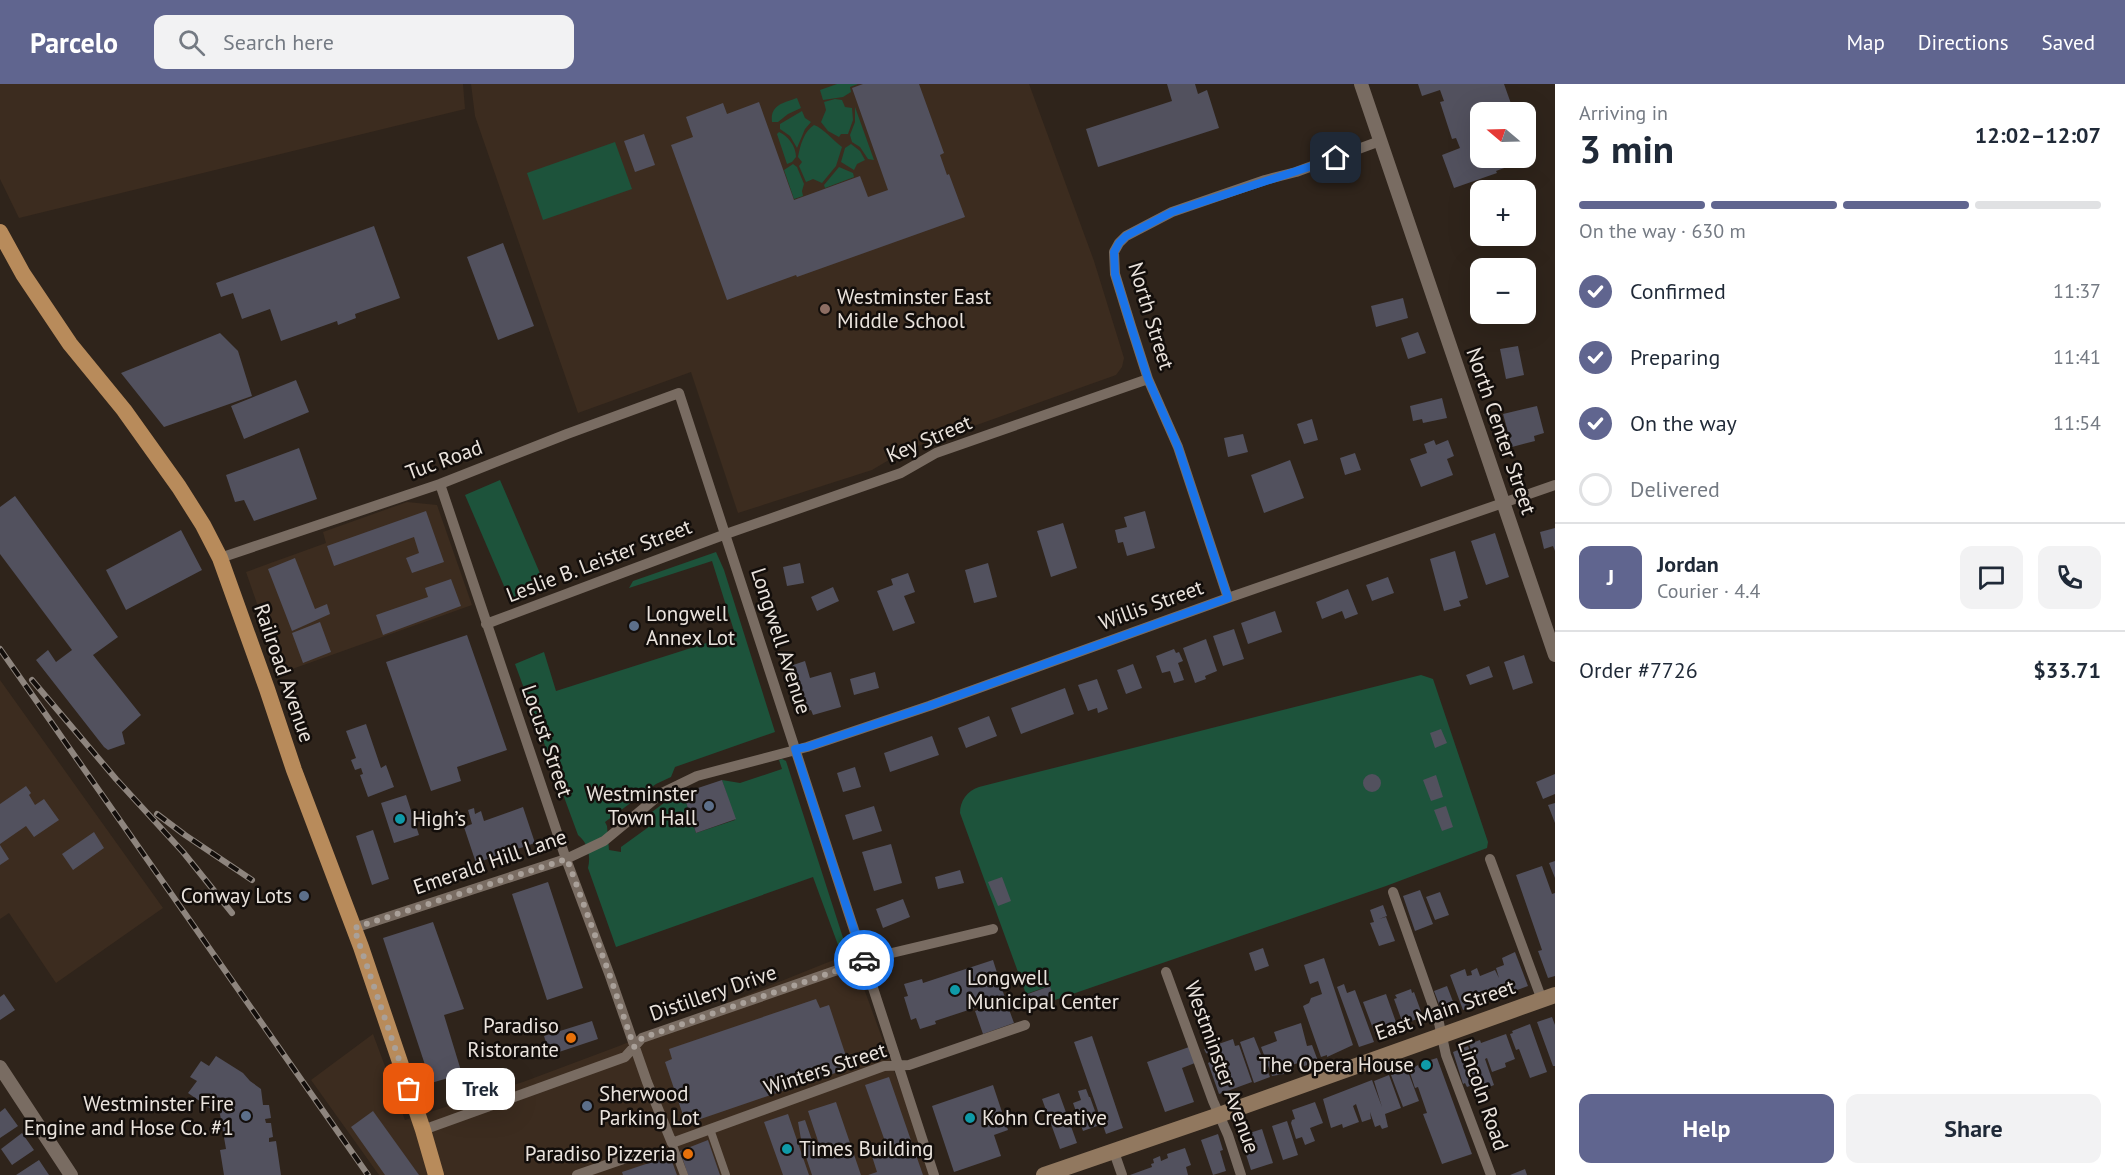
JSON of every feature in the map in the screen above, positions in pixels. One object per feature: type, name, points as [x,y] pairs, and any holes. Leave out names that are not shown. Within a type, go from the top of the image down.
[{"type":"highway","name":"Railroad Avenue","points":[[0,232],[23,274],[70,344],[124,410],[179,487],[220,558],[294,770],[354,928],[423,1130],[436,1175]]},
{"type":"main road","name":"East Main Street","points":[[1044,1175],[1220,1115],[1549,997]]},
{"type":"street","name":"North Center Street","points":[[1361,84],[1555,655]]},
{"type":"street","name":"North Street","points":[[1228,598],[1178,447],[1148,379],[1127,316],[1114,266],[1114,252],[1122,239],[1172,212],[1265,180],[1296,172],[1380,141]]},
{"type":"street","name":"Key Street","points":[[726,534],[901,473],[936,453],[1148,379]]},
{"type":"street","name":"Tuc Road","points":[[220,558],[440,484],[679,393]]},
{"type":"street","name":"Longwell Avenue","points":[[679,393],[934,1175]]},
{"type":"street","name":"Locust Street","points":[[440,484],[567,859],[634,1047],[672,1143]]},
{"type":"street","name":"Willis Street","points":[[795,749],[929,706],[1228,598],[1555,485]]},
{"type":"street","name":"Leslie B. Leister Street","points":[[486,624],[726,534]]},
{"type":"street","name":"Emerald Hill Lane","points":[[354,928],[567,859],[604,841],[662,793],[678,784],[697,776],[795,749]]},
{"type":"street","points":[[1490,859],[1549,997]]},
{"type":"street","name":"Lincoln Road","points":[[1393,892],[1442,1035],[1446,1055],[1491,1175]]},
{"type":"street","name":"Distillery Drive","points":[[423,1130],[625,1057],[642,1038],[864,961],[993,929]]},
{"type":"street","name":"Westminster Avenue","points":[[1166,972],[1241,1175]]},
{"type":"street","name":"Winters Street","points":[[672,1143],[884,1066],[909,1065],[1025,1025]]},
{"type":"street","points":[[0,1066],[71,1175]]},
{"type":"street","points":[[710,1129],[726,1175]]},
{"type":"street","points":[[672,1143],[684,1175]]},
{"type":"street","points":[[1114,1152],[1122,1175]]},
{"type":"street","points":[[576,1175],[635,1155]]},
{"type":"shaded area","points":[[0,84],[463,84],[465,109],[19,218],[0,179]]},
{"type":"shaded area","name":"Westminster East Middle School","points":[[471,84],[1029,84],[1094,261],[1124,358],[1122,367],[1116,375],[904,451],[872,470],[738,513],[691,372],[578,413],[475,116]]},
{"type":"shaded area","points":[[407,502],[437,505],[472,605],[281,673],[246,572],[326,543],[323,532]]},
{"type":"shaded area","points":[[0,680],[163,908],[56,983],[9,913],[0,919]]},
{"type":"shaded area","points":[[851,953],[932,1175],[379,1175],[311,1080],[373,1034],[405,1120],[523,1082]]},
{"type":"green space","points":[[837,84],[858,84],[850,87],[851,92],[843,97],[823,100],[820,90]]},
{"type":"green space","points":[[797,98],[801,108],[778,122],[772,122],[775,108]]},
{"type":"green space","points":[[842,100],[845,107],[852,108],[853,120],[848,134],[841,134],[839,137],[828,131],[821,122],[826,110],[824,102]]},
{"type":"green space","points":[[855,107],[874,160],[868,159],[860,147],[852,142],[850,135],[855,122]]},
{"type":"green space","points":[[802,111],[805,118],[811,122],[805,129],[797,148],[790,136],[780,129],[780,124]]},
{"type":"green space","points":[[814,125],[842,147],[836,166],[822,183],[813,179],[806,182],[799,166],[802,162],[798,157],[801,144]]},
{"type":"green space","points":[[779,132],[791,142],[796,153],[792,162],[787,164],[777,134]]},
{"type":"green space","points":[[615,142],[632,189],[543,220],[527,173]]},
{"type":"green space","points":[[851,144],[860,151],[865,160],[857,164],[854,170],[841,162],[845,148]]},
{"type":"green space","points":[[793,164],[797,167],[804,184],[803,196],[794,199],[784,170]]},
{"type":"green space","points":[[839,167],[853,173],[854,177],[825,188],[824,185]]},
{"type":"green space","points":[[500,480],[545,585],[510,600],[465,495]]},
{"type":"green space","points":[[716,552],[724,570],[775,732],[675,767],[671,777],[656,784],[605,822],[609,850],[621,852],[621,847],[650,826],[644,818],[669,799],[683,793],[696,833],[735,820],[722,780],[740,783],[782,769],[779,760],[782,759],[786,761],[846,947],[841,953],[813,877],[616,947],[588,868],[588,850],[578,835],[515,664],[544,652],[556,691],[735,634],[712,561],[629,588],[633,581]]},
{"type":"green space","points":[[1421,675],[1433,679],[1488,842],[1487,848],[1386,886],[1055,1000],[1049,986],[1026,994],[960,813],[963,801],[971,791],[979,787]]},
{"type":"building","points":[[863,84],[919,84],[944,153],[940,155],[965,217],[727,300],[671,145],[693,137],[686,117],[723,103],[727,114],[759,102],[794,200],[860,176],[868,197],[888,190],[852,88]]},
{"type":"building","points":[[1167,84],[1195,84],[1198,94],[1207,90],[1219,128],[1098,167],[1086,129],[1172,101]]},
{"type":"building","points":[[1418,84],[1504,84],[1510,102],[1470,102],[1470,168],[1504,168],[1496,171],[1497,173],[1470,180],[1470,182],[1454,188],[1442,155],[1460,148],[1456,138],[1452,139],[1440,102],[1444,101],[1440,90],[1422,96]]},
{"type":"building","points":[[644,134],[655,165],[635,172],[624,141]]},
{"type":"building","points":[[374,226],[400,298],[355,314],[356,318],[338,325],[337,321],[281,341],[270,309],[242,319],[233,293],[221,297],[216,283]]},
{"type":"building","points":[[503,243],[534,326],[498,340],[467,257]]},
{"type":"building","points":[[1403,298],[1408,318],[1376,327],[1371,306]]},
{"type":"building","points":[[1418,332],[1426,353],[1408,359],[1401,338]]},
{"type":"building","points":[[220,333],[238,351],[252,396],[164,427],[121,373]]},
{"type":"building","points":[[1518,346],[1524,375],[1506,379],[1500,349]]},
{"type":"building","points":[[296,380],[309,412],[244,439],[231,406]]},
{"type":"building","points":[[1442,398],[1447,418],[1423,423],[1422,419],[1413,421],[1410,406]]},
{"type":"building","points":[[1537,406],[1544,433],[1534,436],[1535,441],[1512,447],[1503,414]]},
{"type":"building","points":[[1312,419],[1318,440],[1304,444],[1297,424]]},
{"type":"building","points":[[1243,434],[1248,452],[1228,457],[1224,438]]},
{"type":"building","points":[[1434,440],[1436,445],[1448,440],[1454,456],[1447,459],[1453,475],[1421,487],[1410,459],[1427,453],[1424,444]]},
{"type":"building","points":[[299,448],[317,499],[254,521],[244,500],[235,502],[226,475]]},
{"type":"building","points":[[1355,453],[1361,470],[1345,475],[1340,458]]},
{"type":"building","points":[[1290,460],[1304,498],[1264,513],[1251,475]]},
{"type":"building","points":[[15,496],[118,637],[93,655],[141,715],[122,732],[125,744],[108,750],[104,747],[36,660],[48,650],[56,662],[72,650],[0,554],[0,507]]},
{"type":"building","points":[[426,511],[444,562],[412,573],[406,558],[419,553],[414,537],[334,566],[327,546]]},
{"type":"building","points":[[1145,511],[1155,548],[1127,556],[1123,542],[1118,543],[1115,530],[1127,527],[1124,517]]},
{"type":"building","points":[[1063,523],[1077,568],[1051,577],[1037,531]]},
{"type":"building","points":[[1555,528],[1555,551],[1553,546],[1544,549],[1540,532]]},
{"type":"building","points":[[181,530],[202,570],[126,610],[106,570]]},
{"type":"building","points":[[1495,533],[1509,577],[1486,585],[1471,541]]},
{"type":"building","points":[[1455,551],[1468,598],[1459,601],[1461,606],[1444,611],[1430,559]]},
{"type":"building","points":[[295,558],[315,609],[327,604],[330,614],[292,631],[268,569]]},
{"type":"building","points":[[800,563],[804,583],[787,586],[783,567]]},
{"type":"building","points":[[988,563],[997,597],[974,603],[965,570]]},
{"type":"building","points":[[908,573],[915,592],[904,596],[915,623],[893,631],[877,591],[893,585],[891,579]]},
{"type":"building","points":[[1388,577],[1394,593],[1372,601],[1366,585]]},
{"type":"building","points":[[451,579],[461,606],[383,635],[376,615],[428,597],[425,588]]},
{"type":"building","points":[[833,587],[839,601],[817,611],[811,597]]},
{"type":"building","points":[[1348,589],[1358,614],[1345,619],[1342,611],[1322,619],[1316,602]]},
{"type":"building","points":[[1275,611],[1282,632],[1248,644],[1241,623]]},
{"type":"building","points":[[320,622],[331,652],[303,663],[292,633]]},
{"type":"building","points":[[1234,629],[1244,659],[1223,666],[1213,636]]},
{"type":"building","points":[[467,635],[507,750],[457,767],[461,781],[431,791],[386,662]]},
{"type":"building","points":[[1206,639],[1217,671],[1195,683],[1183,648]]},
{"type":"building","points":[[1174,649],[1176,653],[1179,652],[1183,661],[1178,663],[1184,680],[1174,683],[1170,671],[1162,673],[1156,656]]},
{"type":"building","points":[[1524,655],[1533,683],[1513,690],[1504,662]]},
{"type":"building","points":[[805,661],[810,678],[831,672],[841,707],[813,715],[811,710],[802,713],[790,666]]},
{"type":"building","points":[[1133,664],[1142,688],[1126,694],[1117,670]]},
{"type":"building","points":[[1489,666],[1493,677],[1470,685],[1466,675]]},
{"type":"building","points":[[875,672],[879,688],[854,695],[850,679]]},
{"type":"building","points":[[1097,679],[1108,709],[1098,713],[1097,708],[1088,711],[1078,685]]},
{"type":"building","points":[[1065,688],[1074,714],[1021,734],[1011,708]]},
{"type":"building","points":[[989,716],[997,736],[966,748],[958,728]]},
{"type":"building","points":[[366,724],[381,768],[386,765],[394,787],[368,797],[360,775],[363,774],[361,768],[355,770],[351,760],[356,758],[346,731]]},
{"type":"building","points":[[1441,729],[1447,743],[1435,748],[1430,733]]},
{"type":"building","points":[[932,736],[939,755],[890,772],[884,753]]},
{"type":"building","points":[[855,767],[861,787],[843,792],[837,773]]},
{"type":"building","points":[[1372,774],[1378,777],[1381,783],[1378,789],[1372,792],[1366,789],[1363,783],[1366,777]]},
{"type":"building","points":[[1555,774],[1555,794],[1543,799],[1536,782]]},
{"type":"building","points":[[1436,775],[1443,797],[1431,801],[1423,780]]},
{"type":"building","name":"Westminster Town Hall","points":[[722,780],[736,819],[696,833],[683,793]]},
{"type":"building","points":[[26,786],[35,805],[44,799],[59,820],[34,837],[26,826],[0,844],[0,804]]},
{"type":"building","name":"High’s","points":[[406,795],[419,835],[394,843],[381,803]]},
{"type":"building","points":[[1555,803],[1555,823],[1548,805]]},
{"type":"building","points":[[874,806],[882,831],[853,840],[845,815]]},
{"type":"building","points":[[1446,806],[1453,827],[1442,831],[1434,810]]},
{"type":"building","points":[[523,807],[535,843],[476,863],[464,827],[472,824],[468,810],[474,808],[475,814],[481,811],[484,821]]},
{"type":"building","name":"High’s","points":[[373,830],[389,879],[372,885],[356,836]]},
{"type":"building","points":[[94,832],[104,848],[73,870],[62,854]]},
{"type":"building","points":[[891,844],[902,883],[874,891],[862,852]]},
{"type":"building","points":[[0,845],[9,859],[0,865]]},
{"type":"building","points":[[1555,861],[1555,878],[1549,863]]},
{"type":"building","points":[[1542,866],[1552,894],[1555,893],[1555,976],[1548,978],[1538,951],[1542,950],[1516,875]]},
{"type":"building","points":[[960,870],[964,883],[938,889],[935,877]]},
{"type":"building","points":[[1002,877],[1011,901],[998,906],[988,882]]},
{"type":"building","points":[[548,882],[583,988],[547,1000],[512,894]]},
{"type":"building","points":[[1420,890],[1433,924],[1415,931],[1403,896]]},
{"type":"building","points":[[1440,892],[1449,915],[1435,920],[1426,897]]},
{"type":"building","points":[[903,899],[910,917],[883,928],[876,909]]},
{"type":"building","points":[[1383,905],[1387,916],[1379,919],[1386,917],[1395,941],[1379,946],[1370,923],[1374,922],[1370,910]]},
{"type":"building","points":[[433,922],[464,1009],[444,1015],[462,1074],[431,1083],[383,938]]},
{"type":"building","points":[[1263,948],[1269,966],[1255,971],[1249,953]]},
{"type":"building","points":[[1515,952],[1528,986],[1463,1010],[1450,975],[1465,969],[1467,976],[1472,975],[1471,971],[1477,968],[1480,976],[1495,970],[1499,978],[1496,968],[1504,965],[1502,958]]},
{"type":"building","points":[[1324,958],[1353,1045],[1327,1057],[1327,1055],[1321,1057],[1303,1006],[1309,1003],[1311,998],[1322,994],[1318,981],[1310,984],[1304,965]]},
{"type":"building","name":"Longwell Municipal Center","points":[[993,960],[1005,998],[935,1021],[936,1024],[920,1029],[916,1018],[911,1020],[904,997],[908,996],[904,984],[922,979],[923,983]]},
{"type":"building","points":[[1344,984],[1347,993],[1355,990],[1374,1042],[1359,1047],[1337,987]]},
{"type":"building","points":[[1050,986],[1055,1002],[1031,1011],[1025,995]]},
{"type":"building","points":[[1447,986],[1457,1012],[1444,1017],[1434,991]]},
{"type":"building","points":[[1411,989],[1423,1017],[1403,1024],[1394,999],[1397,998],[1395,995]]},
{"type":"building","points":[[4,994],[15,1010],[0,1020],[0,997]]},
{"type":"building","points":[[1386,994],[1397,1025],[1375,1034],[1363,1002]]},
{"type":"building","points":[[816,999],[820,1008],[829,1005],[850,1068],[686,1124],[665,1062],[672,1059],[669,1049]]},
{"type":"building","points":[[1006,1001],[1014,1023],[983,1034],[975,1011]]},
{"type":"building","points":[[1552,1017],[1555,1025],[1555,1066],[1553,1066],[1537,1022]]},
{"type":"building","name":"Paradiso Ristorante","points":[[592,1021],[598,1039],[550,1055],[544,1036]]},
{"type":"building","points":[[1301,1023],[1307,1046],[1312,1045],[1318,1061],[1302,1067],[1301,1062],[1286,1067],[1288,1071],[1284,1074],[1272,1076],[1261,1047],[1277,1041],[1274,1032]]},
{"type":"building","points":[[1530,1024],[1547,1072],[1530,1078],[1519,1049],[1516,1050],[1510,1034]]},
{"type":"building","points":[[1506,1034],[1515,1059],[1505,1063],[1506,1067],[1492,1072],[1487,1058],[1485,1059],[1494,1085],[1485,1089],[1469,1044],[1480,1040],[1481,1043]]},
{"type":"building","points":[[1092,1036],[1123,1128],[1106,1134],[1074,1042]]},
{"type":"building","points":[[1254,1037],[1270,1077],[1254,1083],[1240,1042]]},
{"type":"building","points":[[1233,1039],[1235,1046],[1239,1045],[1252,1082],[1219,1094],[1208,1063],[1212,1061],[1210,1055],[1204,1049]]},
{"type":"building","points":[[1468,1046],[1480,1077],[1476,1079],[1478,1083],[1467,1087],[1465,1083],[1463,1084],[1453,1052]]},
{"type":"building","points":[[1189,1047],[1195,1063],[1182,1068],[1194,1102],[1165,1112],[1147,1062]]},
{"type":"building","name":"Westminster Fire Engine and Hose Co. #1","points":[[216,1056],[243,1073],[261,1089],[263,1105],[269,1105],[271,1118],[265,1119],[266,1123],[271,1123],[273,1137],[269,1138],[269,1142],[276,1141],[281,1175],[224,1175],[220,1150],[226,1149],[220,1114],[188,1093],[197,1081],[190,1077],[201,1061],[209,1066]]},
{"type":"building","points":[[1437,1058],[1472,1154],[1442,1164],[1423,1114],[1427,1113],[1418,1087],[1415,1088],[1409,1070],[1418,1065],[1419,1068],[1428,1064],[1427,1061]]},
{"type":"building","points":[[1407,1069],[1419,1101],[1403,1107],[1391,1075]]},
{"type":"building","points":[[1389,1075],[1401,1108],[1385,1114],[1388,1127],[1382,1129],[1380,1125],[1375,1127],[1370,1112],[1371,1119],[1362,1122],[1356,1104],[1353,1106],[1359,1122],[1343,1128],[1342,1124],[1331,1128],[1323,1099],[1372,1080],[1382,1107],[1374,1081]]},
{"type":"building","points":[[889,1077],[923,1175],[868,1175],[877,1172],[870,1150],[887,1147],[865,1085]]},
{"type":"building","name":"Kohn Creative","points":[[993,1085],[1008,1130],[994,1135],[1001,1156],[954,1172],[932,1106]]},
{"type":"building","points":[[1086,1089],[1100,1125],[1083,1131],[1073,1103],[1081,1100],[1078,1091]]},
{"type":"building","points":[[1059,1093],[1077,1143],[1060,1149],[1042,1099]]},
{"type":"building","points":[[836,1102],[861,1175],[812,1175],[802,1145],[798,1122],[805,1120],[815,1149],[820,1147],[808,1111]]},
{"type":"building","points":[[1315,1102],[1323,1123],[1310,1128],[1315,1141],[1305,1145],[1302,1137],[1296,1139],[1291,1123],[1295,1119],[1292,1110]]},
{"type":"building","points":[[5,1108],[18,1126],[0,1138],[0,1112]]},
{"type":"building","points":[[373,1111],[419,1175],[385,1175],[351,1127]]},
{"type":"building","name":"Times Building","points":[[788,1114],[809,1175],[783,1175],[764,1122]]},
{"type":"building","points":[[1287,1121],[1298,1155],[1283,1160],[1272,1126]]},
{"type":"building","points":[[1262,1129],[1273,1163],[1251,1170],[1240,1136]]},
{"type":"building","points":[[22,1133],[34,1150],[12,1165],[1,1149]]},
{"type":"building","points":[[1218,1134],[1226,1171],[1213,1175],[1201,1140]]},
{"type":"building","points":[[708,1140],[720,1175],[688,1175],[680,1151]]},
{"type":"building","points":[[1185,1148],[1191,1165],[1186,1167],[1188,1175],[1130,1175],[1152,1167],[1153,1159],[1160,1156],[1161,1161],[1168,1158],[1167,1154]]},
{"type":"building","points":[[670,1156],[677,1175],[623,1175],[622,1172]]},
{"type":"building","points":[[39,1160],[49,1175],[16,1175]]},
{"type":"building","points":[[1525,1169],[1527,1175],[1510,1175]]},
{"type":"railway","points":[[0,649],[368,1175]]},
{"type":"railway","points":[[32,680],[116,779],[183,852],[232,913]]},
{"type":"railway","points":[[157,814],[252,880]]},
{"type":"way so far","points":[[409,1089],[354,928],[567,859],[634,1047],[642,1038],[864,960]]},
{"type":"place","name":"Westminster East Middle School","points":[[825,309]]},
{"type":"place","name":"Longwell Annex Lot","points":[[634,626]]},
{"type":"place","name":"Westminster Town Hall","points":[[709,806]]},
{"type":"place","name":"High’s","points":[[400,819]]},
{"type":"place","name":"Conway Lots","points":[[304,896]]},
{"type":"place","name":"Longwell Municipal Center","points":[[955,990]]},
{"type":"place","name":"Paradiso Ristorante","points":[[571,1038]]},
{"type":"place","name":"The Opera House","points":[[1426,1065]]},
{"type":"place","name":"Trek","points":[[409,1089]]},
{"type":"place","name":"Sherwood Parking Lot","points":[[587,1106]]},
{"type":"place","name":"Westminster Fire Engine and Hose Co. #1","points":[[246,1116]]},
{"type":"place","name":"Kohn Creative","points":[[970,1118]]},
{"type":"place","name":"Times Building","points":[[787,1149]]},
{"type":"place","name":"Paradiso Pizzeria","points":[[688,1154]]},
{"type":"route","points":[[864,960],[795,749],[929,706],[1228,598],[1178,447],[1148,379],[1117,283],[1114,252],[1126,236],[1172,212],[1336,158]]}]
